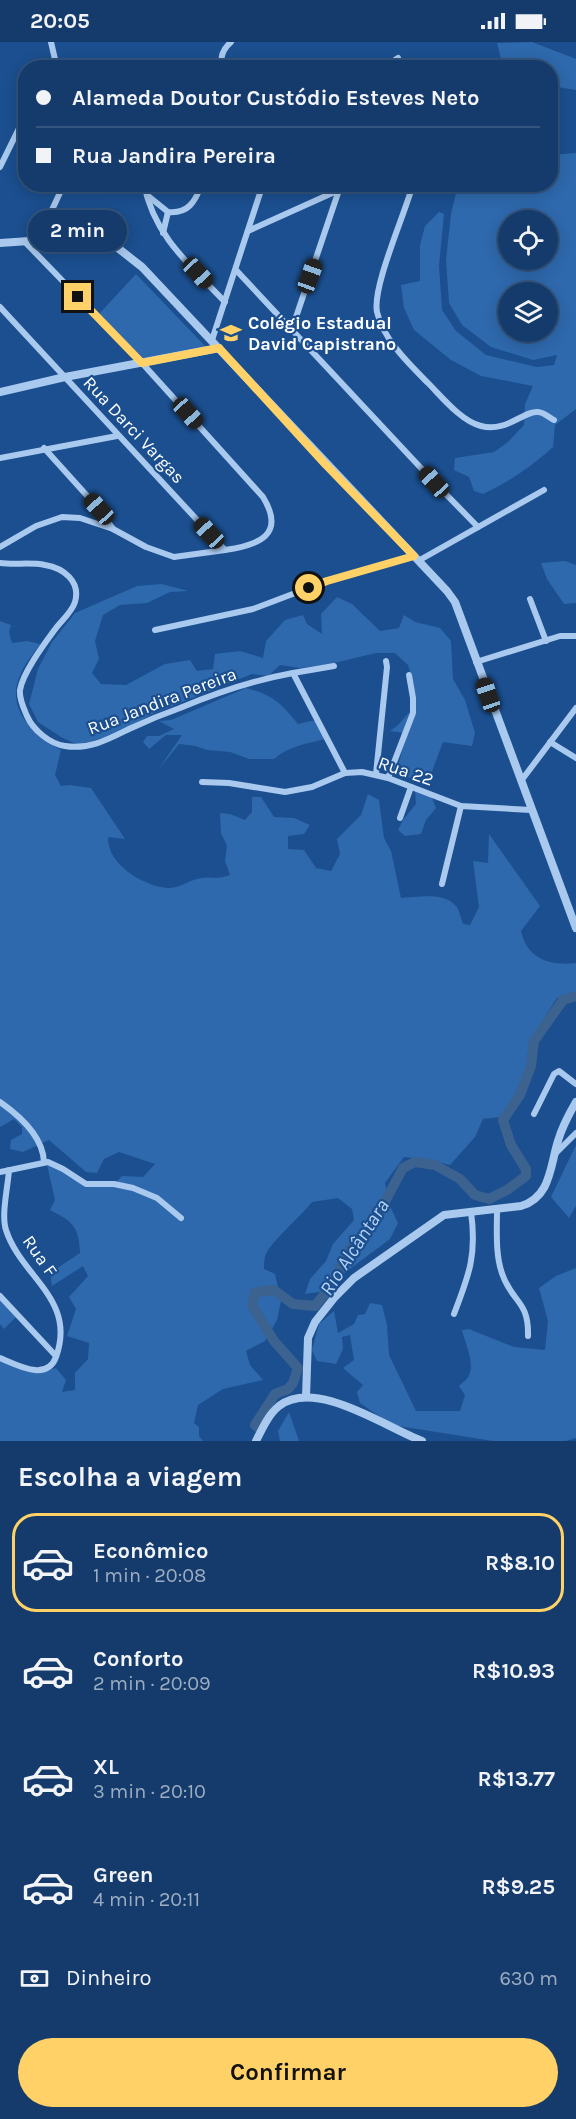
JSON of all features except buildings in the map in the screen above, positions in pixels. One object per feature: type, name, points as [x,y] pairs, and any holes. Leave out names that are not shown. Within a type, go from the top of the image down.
[{"type":"street","points":[[51,42],[55,60]]},
{"type":"street","points":[[220,60],[225,48],[231,42]]},
{"type":"street","points":[[0,166],[18,130]]},
{"type":"street","points":[[38,240],[60,192]]},
{"type":"street","points":[[145,192],[150,209],[170,244],[225,302]]},
{"type":"street","points":[[146,195],[168,212],[177,213],[191,205],[199,192]]},
{"type":"street","points":[[212,340],[261,192]]},
{"type":"street","points":[[249,231],[335,192]]},
{"type":"street","points":[[292,329],[338,192]]},
{"type":"street","points":[[410,192],[378,290],[377,312],[390,338],[430,385],[465,418],[480,426],[496,428],[538,411],[554,420]]},
{"type":"street","points":[[163,233],[168,212]]},
{"type":"street","points":[[0,243],[88,237],[114,245],[142,267],[325,464],[416,558],[454,602],[576,928]]},
{"type":"street","points":[[0,547],[36,526],[62,517],[80,518],[113,529],[146,547],[174,557],[256,544],[272,527],[272,517],[263,497],[142,363],[23,240]]},
{"type":"street","points":[[236,270],[478,526]]},
{"type":"street","name":"Rua Darci Vargas","points":[[0,307],[225,550]]},
{"type":"street","points":[[0,392],[65,377],[219,348]]},
{"type":"street","points":[[0,458],[117,436]]},
{"type":"street","points":[[44,448],[99,509],[113,529]]},
{"type":"street","points":[[155,630],[253,609],[327,581],[416,558],[544,490]]},
{"type":"street","name":"Rua Jandira Pereira","points":[[0,563],[44,564],[64,572],[73,581],[76,590],[75,601],[42,648],[20,692],[22,705],[29,721],[40,734],[61,746],[88,746],[104,742],[182,707],[239,687],[292,673]]},
{"type":"street","points":[[530,599],[546,641]]},
{"type":"street","points":[[476,662],[560,636],[576,636]]},
{"type":"street","points":[[376,774],[386,661]]},
{"type":"street","points":[[333,666],[292,673],[345,773]]},
{"type":"street","points":[[388,778],[413,713],[409,675]]},
{"type":"street","points":[[521,781],[576,708]]},
{"type":"street","points":[[550,742],[576,758]]},
{"type":"street","name":"Rua 22","points":[[202,782],[229,783],[285,792],[312,788],[345,773],[362,772],[388,778],[460,806],[531,810]]},
{"type":"street","points":[[400,818],[411,787]]},
{"type":"street","points":[[442,884],[460,806]]},
{"type":"street","points":[[534,1114],[554,1074],[559,1071],[576,1084]]},
{"type":"street","points":[[0,1102],[34,1134],[43,1148],[44,1162]]},
{"type":"street","points":[[306,1398],[308,1338],[315,1323],[334,1298],[354,1278],[436,1219],[454,1212],[497,1209],[531,1203],[545,1188],[565,1123],[576,1102]]},
{"type":"street","points":[[555,1153],[576,1133]]},
{"type":"street","points":[[0,1172],[44,1162],[63,1169],[86,1184],[114,1184],[133,1188],[157,1198],[181,1218]]},
{"type":"street","name":"Rua F","points":[[9,1170],[5,1227],[14,1247],[50,1296],[58,1312],[61,1334],[56,1356]]},
{"type":"street","points":[[497,1209],[497,1241],[501,1271],[526,1314],[528,1336]]},
{"type":"street","points":[[454,1314],[471,1265],[474,1249],[471,1212]]},
{"type":"street","points":[[0,1296],[56,1356],[53,1363],[40,1370],[31,1370],[0,1358]]},
{"type":"street","points":[[256,1441],[278,1408],[288,1401],[306,1398],[324,1399],[340,1404],[422,1441]]},
{"type":"shaded area","points":[[532,42],[576,59],[576,90],[558,87],[558,60],[501,60],[497,43]]},
{"type":"shaded area","points":[[576,153],[576,409],[555,425],[553,447],[520,473],[483,494],[474,491],[469,477],[454,470],[455,458],[494,452],[508,442],[524,425],[525,404],[533,386],[481,376],[451,360],[414,330],[404,308],[401,285],[420,281],[420,245],[425,226],[439,212],[444,214],[439,266],[442,310],[456,331],[486,355],[537,367],[554,365],[557,355],[533,360],[491,347],[462,325],[449,303],[446,260],[451,214],[456,192],[558,192],[558,154]]},
{"type":"shaded area","points":[[136,274],[206,347],[144,359],[99,314]]},
{"type":"shaded area","points":[[565,561],[576,565],[576,603],[564,604],[547,579],[541,563]]},
{"type":"shaded area","points":[[162,584],[188,591],[170,592],[147,603],[120,605],[103,615],[95,641],[99,659],[92,673],[101,684],[126,685],[165,664],[190,660],[197,671],[213,669],[215,654],[240,651],[263,658],[266,641],[285,620],[303,615],[307,624],[322,634],[321,614],[337,597],[352,604],[380,631],[399,628],[404,615],[415,622],[440,628],[451,641],[453,679],[465,700],[475,733],[472,746],[443,742],[427,785],[408,777],[398,766],[405,740],[404,733],[390,731],[416,705],[408,665],[395,653],[376,653],[330,664],[300,668],[280,665],[268,676],[252,674],[150,715],[117,734],[78,745],[38,722],[29,704],[38,669],[52,642],[75,613],[137,586]]},
{"type":"shaded area","points":[[0,621],[11,625],[9,632],[12,643],[27,641],[40,644],[24,668],[17,684],[16,697],[23,718],[40,736],[61,750],[55,775],[61,786],[91,788],[125,839],[108,837],[113,856],[137,878],[157,886],[171,888],[198,879],[230,875],[225,861],[227,846],[221,833],[220,813],[245,820],[252,812],[252,797],[261,797],[274,817],[294,818],[310,825],[304,834],[288,836],[288,849],[304,850],[316,868],[331,871],[340,854],[337,839],[361,815],[368,794],[379,800],[384,838],[391,851],[401,898],[440,897],[453,903],[458,909],[463,924],[470,925],[479,907],[473,861],[488,863],[489,834],[540,906],[521,931],[528,948],[541,959],[549,962],[576,963],[576,992],[557,998],[529,1042],[526,1070],[517,1091],[500,1117],[483,1119],[475,1137],[450,1165],[404,1157],[385,1183],[391,1208],[398,1223],[390,1239],[319,1292],[305,1294],[310,1279],[326,1261],[333,1244],[354,1220],[352,1209],[338,1198],[312,1202],[269,1249],[265,1257],[264,1269],[275,1274],[281,1301],[277,1320],[265,1341],[246,1351],[250,1365],[263,1380],[223,1389],[198,1405],[194,1423],[199,1427],[199,1436],[203,1441],[0,1441],[0,1361],[36,1373],[56,1368],[66,1380],[62,1392],[75,1390],[75,1373],[88,1359],[89,1343],[67,1336],[76,1309],[69,1297],[88,1276],[83,1266],[52,1286],[50,1273],[80,1253],[78,1237],[73,1226],[50,1210],[55,1200],[47,1165],[70,1171],[88,1182],[115,1183],[122,1176],[143,1177],[155,1164],[119,1152],[104,1159],[97,1173],[86,1172],[49,1140],[23,1152],[10,1149],[11,1140],[22,1134],[22,1127],[14,1119],[0,1127]]},
{"type":"shaded area","points":[[246,688],[276,701],[298,724],[316,720],[325,739],[292,748],[274,759],[249,759],[230,752],[179,744],[158,770],[182,735],[166,735],[149,749],[143,742],[147,736],[159,736],[174,729],[159,721],[171,720]]},
{"type":"shaded area","points":[[415,790],[432,798],[436,808],[426,820],[421,834],[405,836],[398,830],[416,804]]},
{"type":"shaded area","points":[[576,1145],[576,1206],[569,1218],[551,1197]]},
{"type":"shaded area","points":[[576,1268],[576,1438],[566,1441],[493,1441],[392,1425],[360,1403],[357,1392],[363,1385],[343,1368],[354,1360],[350,1335],[342,1337],[343,1349],[336,1364],[317,1361],[312,1350],[319,1324],[334,1311],[338,1333],[354,1324],[358,1315],[365,1314],[370,1303],[382,1305],[387,1325],[389,1355],[416,1411],[460,1411],[465,1395],[459,1386],[471,1370],[462,1330],[469,1329],[514,1347],[545,1350],[548,1321],[539,1288],[556,1276]]},
{"type":"shaded area","points":[[0,1298],[16,1317],[4,1329],[0,1324]]},
{"type":"shaded area","points":[[289,1412],[299,1441],[280,1441],[278,1431]]},
{"type":"waterway","name":"Rio Alcântara","points":[[257,1427],[255,1425],[275,1394],[288,1389],[293,1383],[298,1368],[274,1341],[252,1305],[255,1292],[274,1290],[293,1304],[315,1306],[328,1290],[351,1247],[369,1231],[403,1168],[415,1162],[435,1165],[460,1179],[475,1195],[489,1199],[507,1190],[526,1176],[526,1169],[511,1145],[503,1120],[520,1095],[531,1066],[534,1041],[563,1000],[576,996]]},
{"type":"place","name":"Colégio Estadual David Capistrano","points":[[231,333]]},
{"type":"route","points":[[78,297],[142,363],[219,348],[325,464],[414,556],[309,588]]}]
